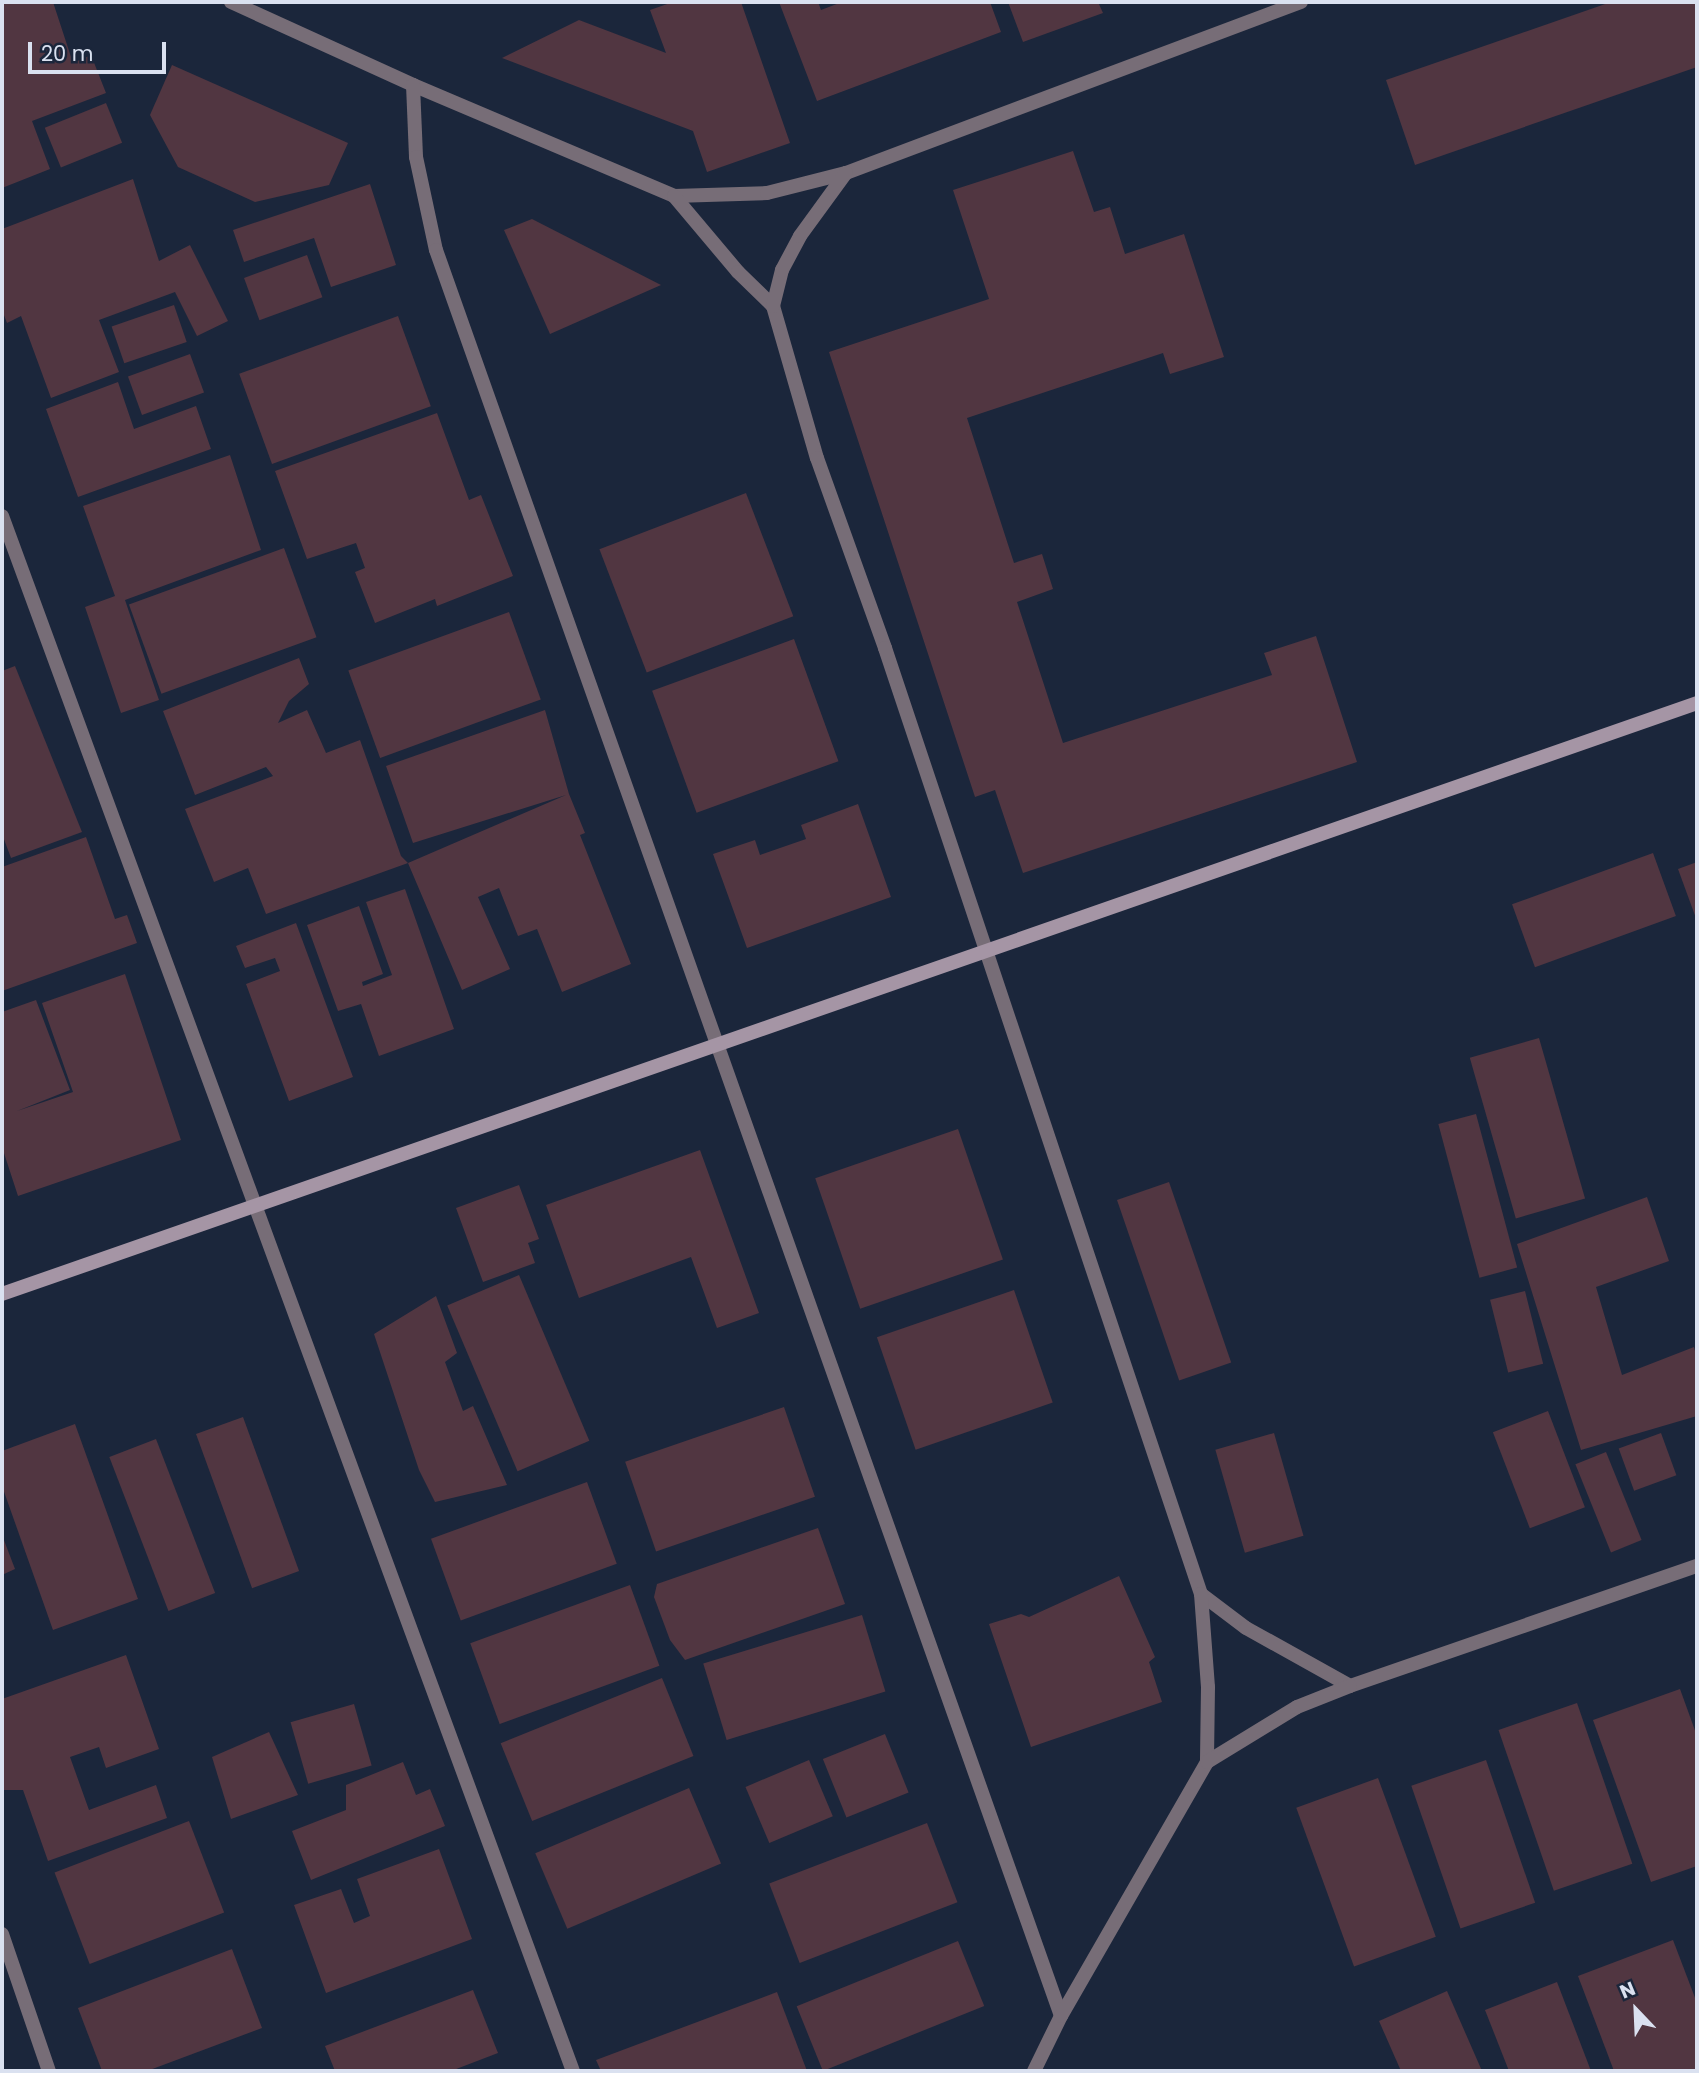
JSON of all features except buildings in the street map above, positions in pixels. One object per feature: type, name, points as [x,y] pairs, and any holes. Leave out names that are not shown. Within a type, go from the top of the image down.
[{"type":"street","points":[[231,2],[413,85],[674,196],[767,193],[846,173],[1301,2]]},
{"type":"street","points":[[413,85],[416,157],[436,250],[1061,2016]]},
{"type":"street","points":[[773,306],[782,270],[800,236],[846,173]]},
{"type":"street","points":[[674,196],[738,272],[773,306],[817,458],[886,648],[1201,1594],[1208,1688],[1207,1762]]},
{"type":"street","points":[[2,516],[573,2071]]},
{"type":"street","points":[[2,1294],[1697,703]]},
{"type":"street","points":[[1034,2071],[1061,2016],[1207,1762],[1297,1707],[1350,1686],[1697,1566]]},
{"type":"street","points":[[1201,1594],[1246,1628],[1350,1686]]},
{"type":"street","points":[[2,1934],[49,2071]]}]
